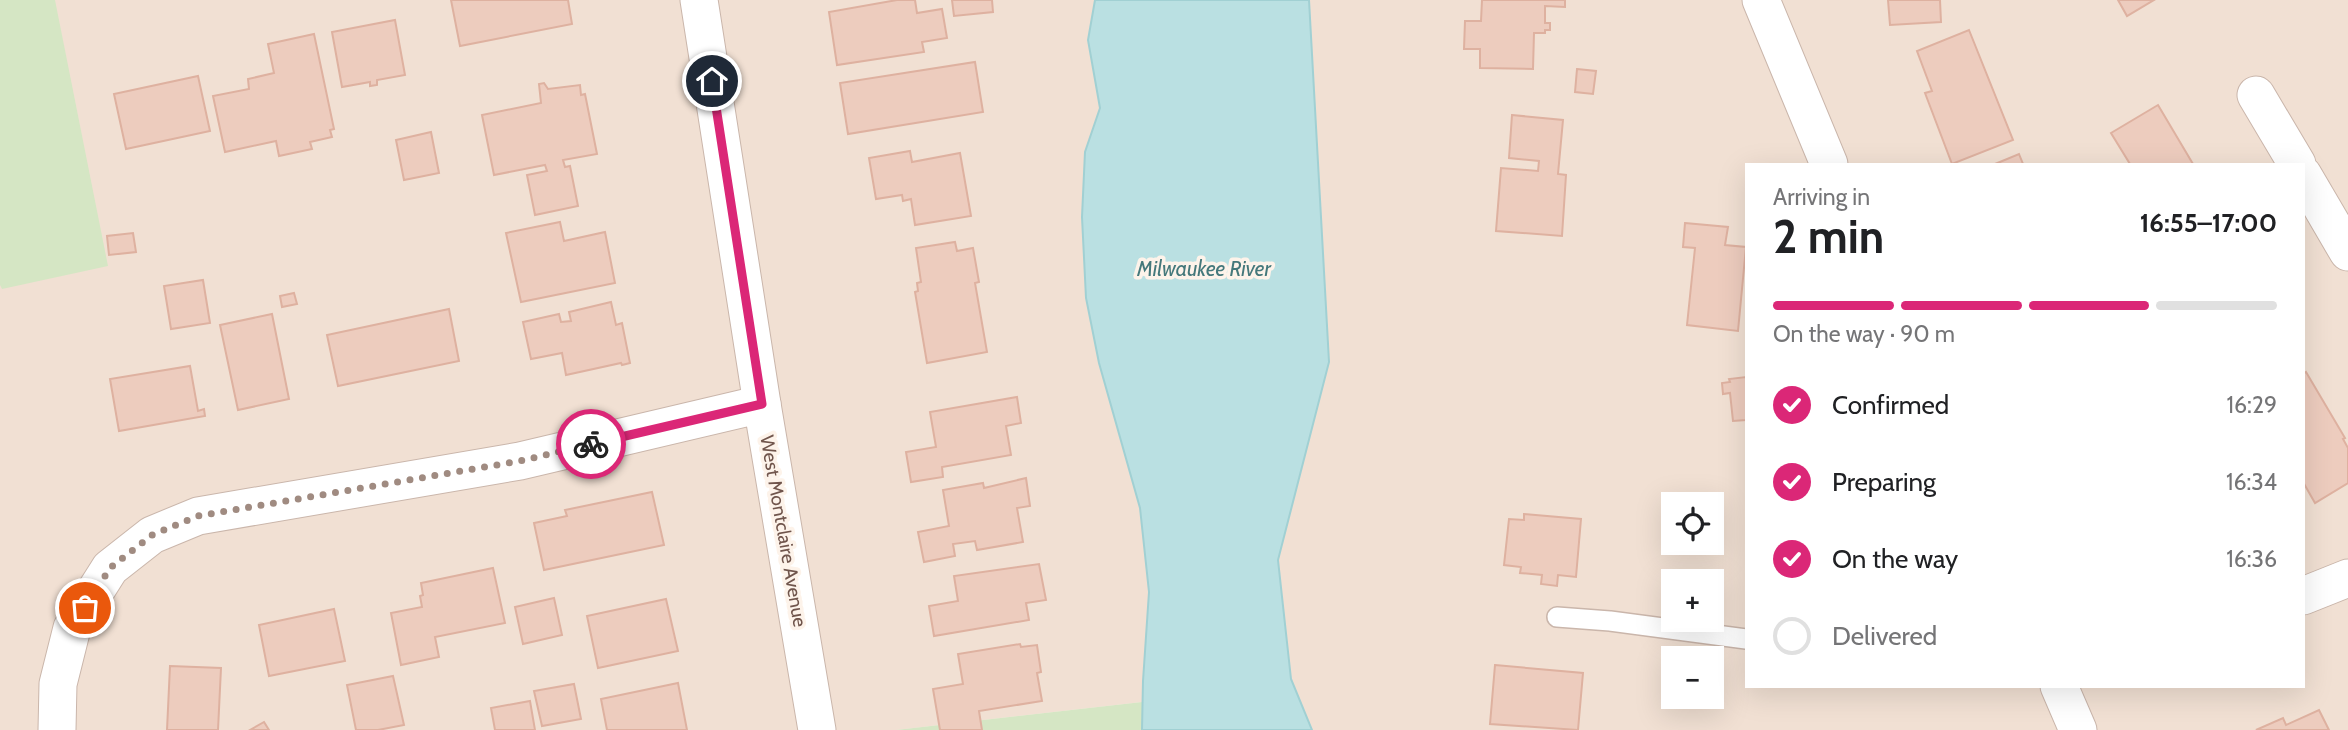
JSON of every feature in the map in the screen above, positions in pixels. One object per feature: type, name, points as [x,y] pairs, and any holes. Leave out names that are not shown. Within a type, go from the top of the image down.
[{"type":"street","name":"West Montclaire Avenue","points":[[699,0],[762,404],[817,730]]},
{"type":"street","points":[[1761,0],[1829,163]]},
{"type":"street","points":[[2256,95],[2296,163]]},
{"type":"street","points":[[2305,178],[2348,252]]},
{"type":"street","points":[[57,730],[58,684],[72,628],[110,568],[152,535],[198,516],[520,461],[762,404]]},
{"type":"street","points":[[2305,595],[2348,578]]},
{"type":"street","points":[[2063,688],[2078,730]]},
{"type":"lane","points":[[1557,617],[1610,621],[1745,639]]},
{"type":"shaded area","points":[[0,0],[1095,0],[1088,40],[1100,108],[1085,152],[1082,217],[1086,298],[1099,363],[1140,508],[1149,592],[1142,702],[896,730],[0,730]]},
{"type":"shaded area","points":[[1309,0],[2348,0],[2348,730],[1312,730],[1291,680],[1278,560],[1329,362]]},
{"type":"green space","points":[[0,0],[55,0],[108,266],[2,289],[0,285]]},
{"type":"green space","points":[[1142,702],[1142,730],[896,730]]},
{"type":"water","name":"Milwaukee River","points":[[1095,0],[1309,0],[1329,362],[1278,560],[1291,679],[1312,730],[1142,730],[1149,592],[1140,508],[1099,363],[1086,298],[1082,217],[1085,152],[1100,108],[1088,40]]},
{"type":"building","points":[[451,0],[568,0],[572,24],[460,46]]},
{"type":"building","points":[[897,0],[915,0],[917,13],[942,9],[947,38],[922,42],[924,52],[837,65],[829,12]]},
{"type":"building","points":[[952,0],[992,0],[993,12],[954,16]]},
{"type":"building","points":[[1482,0],[1565,0],[1565,7],[1545,6],[1545,23],[1550,23],[1550,30],[1534,33],[1533,69],[1480,68],[1480,49],[1464,49],[1465,21],[1481,21]]},
{"type":"building","points":[[1888,0],[1940,0],[1941,22],[1890,25]]},
{"type":"building","points":[[2118,0],[2154,0],[2127,16]]},
{"type":"building","points":[[395,20],[405,75],[377,80],[377,85],[370,86],[370,82],[342,87],[332,32]]},
{"type":"building","points":[[1969,30],[2013,140],[1952,163],[1925,93],[1932,91],[1917,51]]},
{"type":"building","points":[[314,34],[334,129],[330,130],[332,137],[310,142],[312,149],[279,156],[276,141],[225,152],[213,96],[249,89],[248,79],[274,73],[268,44]]},
{"type":"building","points":[[975,62],[983,112],[848,134],[840,83]]},
{"type":"building","points":[[1577,69],[1596,71],[1593,94],[1575,92]]},
{"type":"building","points":[[198,76],[210,131],[126,149],[114,94]]},
{"type":"building","points":[[544,83],[548,89],[580,85],[581,95],[585,94],[597,154],[563,160],[565,167],[570,166],[578,206],[535,215],[527,175],[547,171],[545,165],[494,175],[482,115],[541,103],[539,84]]},
{"type":"building","points":[[2158,105],[2192,163],[2129,163],[2111,133]]},
{"type":"building","points":[[1512,115],[1563,120],[1558,174],[1566,175],[1562,236],[1496,231],[1501,168],[1538,171],[1539,161],[1509,158]]},
{"type":"building","points":[[431,132],[439,173],[404,180],[396,140]]},
{"type":"building","points":[[910,151],[912,162],[960,153],[971,216],[915,225],[911,199],[903,201],[902,195],[876,199],[869,158]]},
{"type":"building","points":[[2019,154],[2023,163],[1997,163]]},
{"type":"building","points":[[560,222],[564,241],[605,232],[615,283],[521,302],[506,233]]},
{"type":"building","points":[[1685,223],[1728,227],[1725,245],[1745,247],[1738,331],[1687,325],[1695,248],[1683,247]]},
{"type":"building","points":[[133,233],[136,252],[109,255],[107,236]]},
{"type":"building","points":[[955,242],[957,251],[973,248],[979,282],[975,283],[987,352],[927,363],[915,292],[918,291],[917,283],[921,282],[916,248]]},
{"type":"building","points":[[203,280],[210,323],[171,329],[164,286]]},
{"type":"building","points":[[294,293],[297,304],[282,307],[280,296]]},
{"type":"building","points":[[611,302],[616,325],[622,323],[630,363],[566,375],[562,353],[531,359],[523,322],[559,314],[561,322],[571,321],[569,312]]},
{"type":"building","points":[[449,309],[459,361],[338,386],[327,335]]},
{"type":"building","points":[[272,314],[289,399],[238,410],[220,325]]},
{"type":"building","points":[[190,366],[198,411],[204,409],[205,416],[119,431],[110,379]]},
{"type":"building","points":[[2305,373],[2345,438],[2343,439],[2348,448],[2348,483],[2315,503],[2305,486]]},
{"type":"building","points":[[1745,377],[1745,420],[1733,421],[1730,393],[1723,394],[1722,383],[1730,382],[1729,379]]},
{"type":"building","points":[[1017,397],[1021,423],[1006,426],[1011,455],[942,467],[943,477],[911,482],[906,452],[936,447],[930,412]]},
{"type":"building","points":[[1026,478],[1030,506],[1017,508],[1023,542],[977,550],[975,541],[953,544],[955,556],[924,562],[918,532],[949,526],[943,490],[983,483],[984,488]]},
{"type":"building","points":[[652,492],[664,545],[544,570],[534,523],[567,516],[565,510]]},
{"type":"building","points":[[1524,514],[1581,519],[1576,577],[1558,575],[1557,586],[1541,584],[1542,575],[1520,573],[1521,567],[1504,565],[1509,519],[1524,520]]},
{"type":"building","points":[[1039,564],[1046,600],[1026,603],[1029,620],[934,636],[929,606],[958,601],[954,576]]},
{"type":"building","points":[[493,568],[505,623],[435,637],[439,657],[401,665],[391,613],[422,607],[421,583]]},
{"type":"building","points":[[554,598],[562,635],[523,644],[515,607]]},
{"type":"building","points":[[666,599],[678,651],[598,668],[587,616]]},
{"type":"building","points":[[334,609],[345,661],[269,676],[259,625]]},
{"type":"building","points":[[1020,644],[1021,647],[1037,645],[1041,672],[1037,673],[1042,701],[979,711],[982,730],[940,730],[933,689],[963,684],[958,654]]},
{"type":"building","points":[[1495,665],[1583,673],[1578,730],[1490,724]]},
{"type":"building","points":[[170,666],[221,668],[218,730],[167,730]]},
{"type":"building","points":[[393,676],[404,725],[378,730],[356,730],[347,685]]},
{"type":"building","points":[[678,683],[687,730],[607,730],[601,699]]},
{"type":"building","points":[[574,684],[581,719],[542,726],[534,691]]},
{"type":"building","points":[[530,701],[535,730],[495,730],[491,708]]},
{"type":"building","points":[[2319,710],[2329,730],[2256,730],[2283,718],[2286,725]]},
{"type":"building","points":[[264,722],[269,730],[250,730]]},
{"type":"way so far","points":[[85,608],[110,568],[152,535],[198,516],[520,461],[591,444]]},
{"type":"route","points":[[591,444],[762,404],[712,81]]}]
